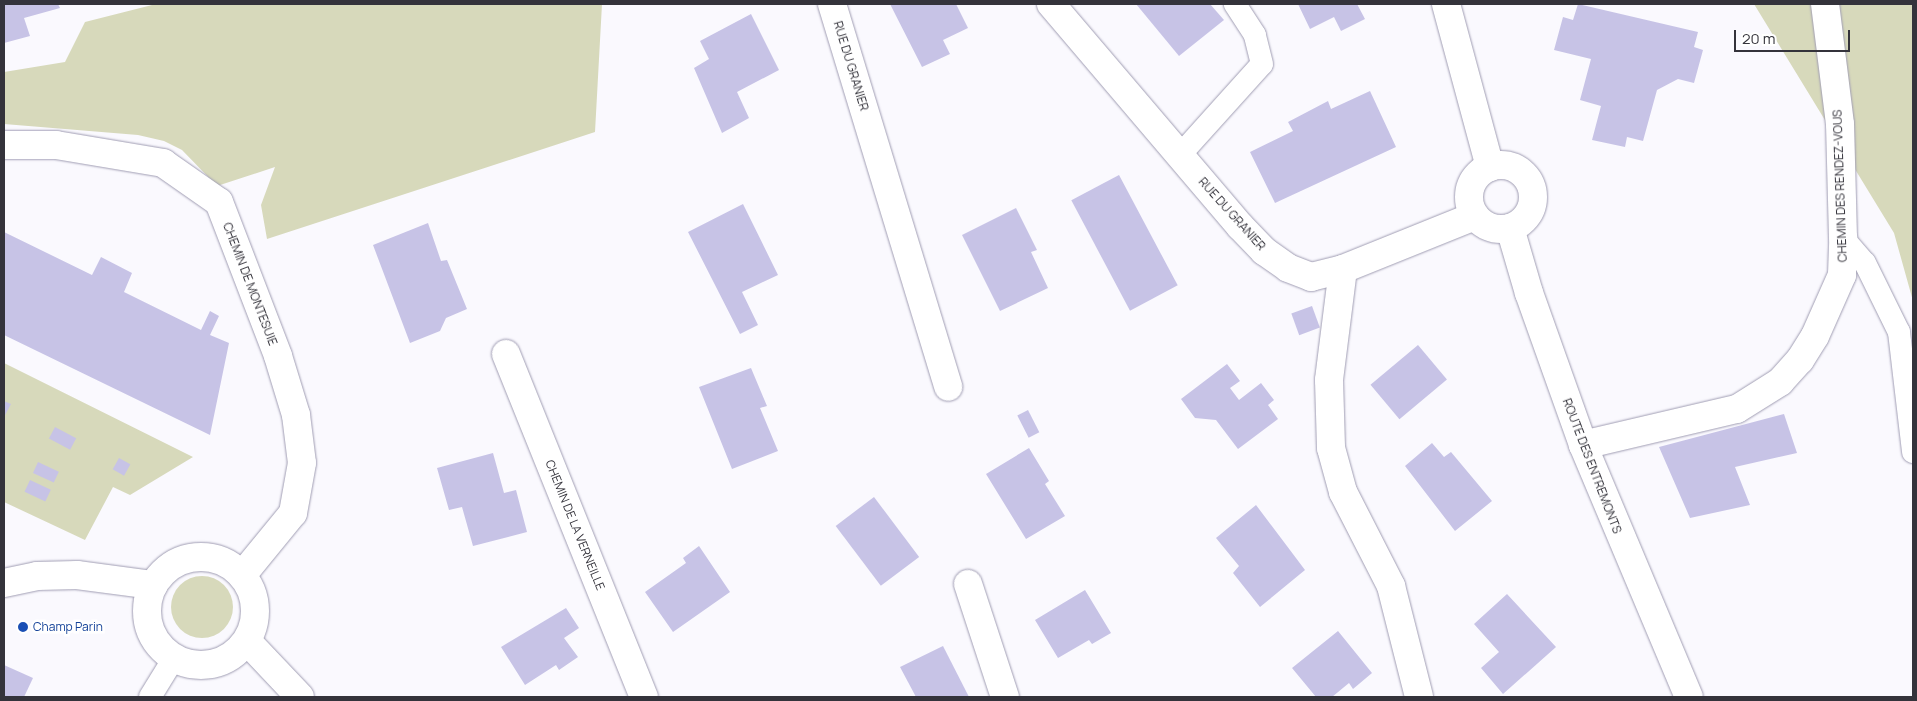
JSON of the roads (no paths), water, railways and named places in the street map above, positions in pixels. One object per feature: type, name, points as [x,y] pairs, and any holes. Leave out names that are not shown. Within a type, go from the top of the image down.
[{"type":"street","name":"RUE DU GRANIER","points":[[832,4],[948,388]]},
{"type":"street","name":"RUE DU GRANIER","points":[[1051,4],[1180,156],[1264,251],[1288,268],[1312,277],[1343,268],[1475,216]]},
{"type":"street","points":[[1446,4],[1490,167]]},
{"type":"street","name":"CHEMIN DES RENDEZ-VOUS","points":[[1583,444],[1737,409],[1780,382],[1800,360],[1815,336],[1842,275],[1840,124],[1825,4]]},
{"type":"street","name":"CHEMIN DE MONTESUIE","points":[[4,145],[56,145],[163,163],[219,202],[280,364],[296,415],[302,463],[293,513],[243,574]]},
{"type":"street","points":[[1500,165],[1519,171],[1531,187],[1531,207],[1526,216],[1510,228],[1490,227],[1475,216],[1470,208],[1470,188],[1474,179],[1490,167],[1500,165]]},
{"type":"street","name":"ROUTE DES ENTREMONTS","points":[[1510,228],[1529,293],[1583,444],[1689,697]]},
{"type":"street","points":[[1343,268],[1329,380],[1331,448],[1344,492],[1391,586],[1419,697]]},
{"type":"street","name":"CHEMIN DE LA VERNEILLE","points":[[506,354],[644,697]]},
{"type":"street","points":[[195,556],[213,557],[229,563],[243,574],[252,590],[256,607],[254,624],[247,641],[222,662],[189,664],[174,658],[152,634],[148,602],[153,585],[163,571],[178,561],[195,556]]},
{"type":"street","points":[[4,583],[37,576],[77,575],[153,585]]},
{"type":"street","points":[[968,584],[1005,697]]},
{"type":"street","points":[[247,641],[300,697]]},
{"type":"lane","points":[[1180,156],[1262,64],[1255,35],[1235,4]]},
{"type":"lane","points":[[1843,238],[1865,263],[1899,332],[1913,452]]},
{"type":"lane","points":[[150,697],[174,658]]},
{"type":"place","name":"Champ Parin","points":[[23,627]]}]
